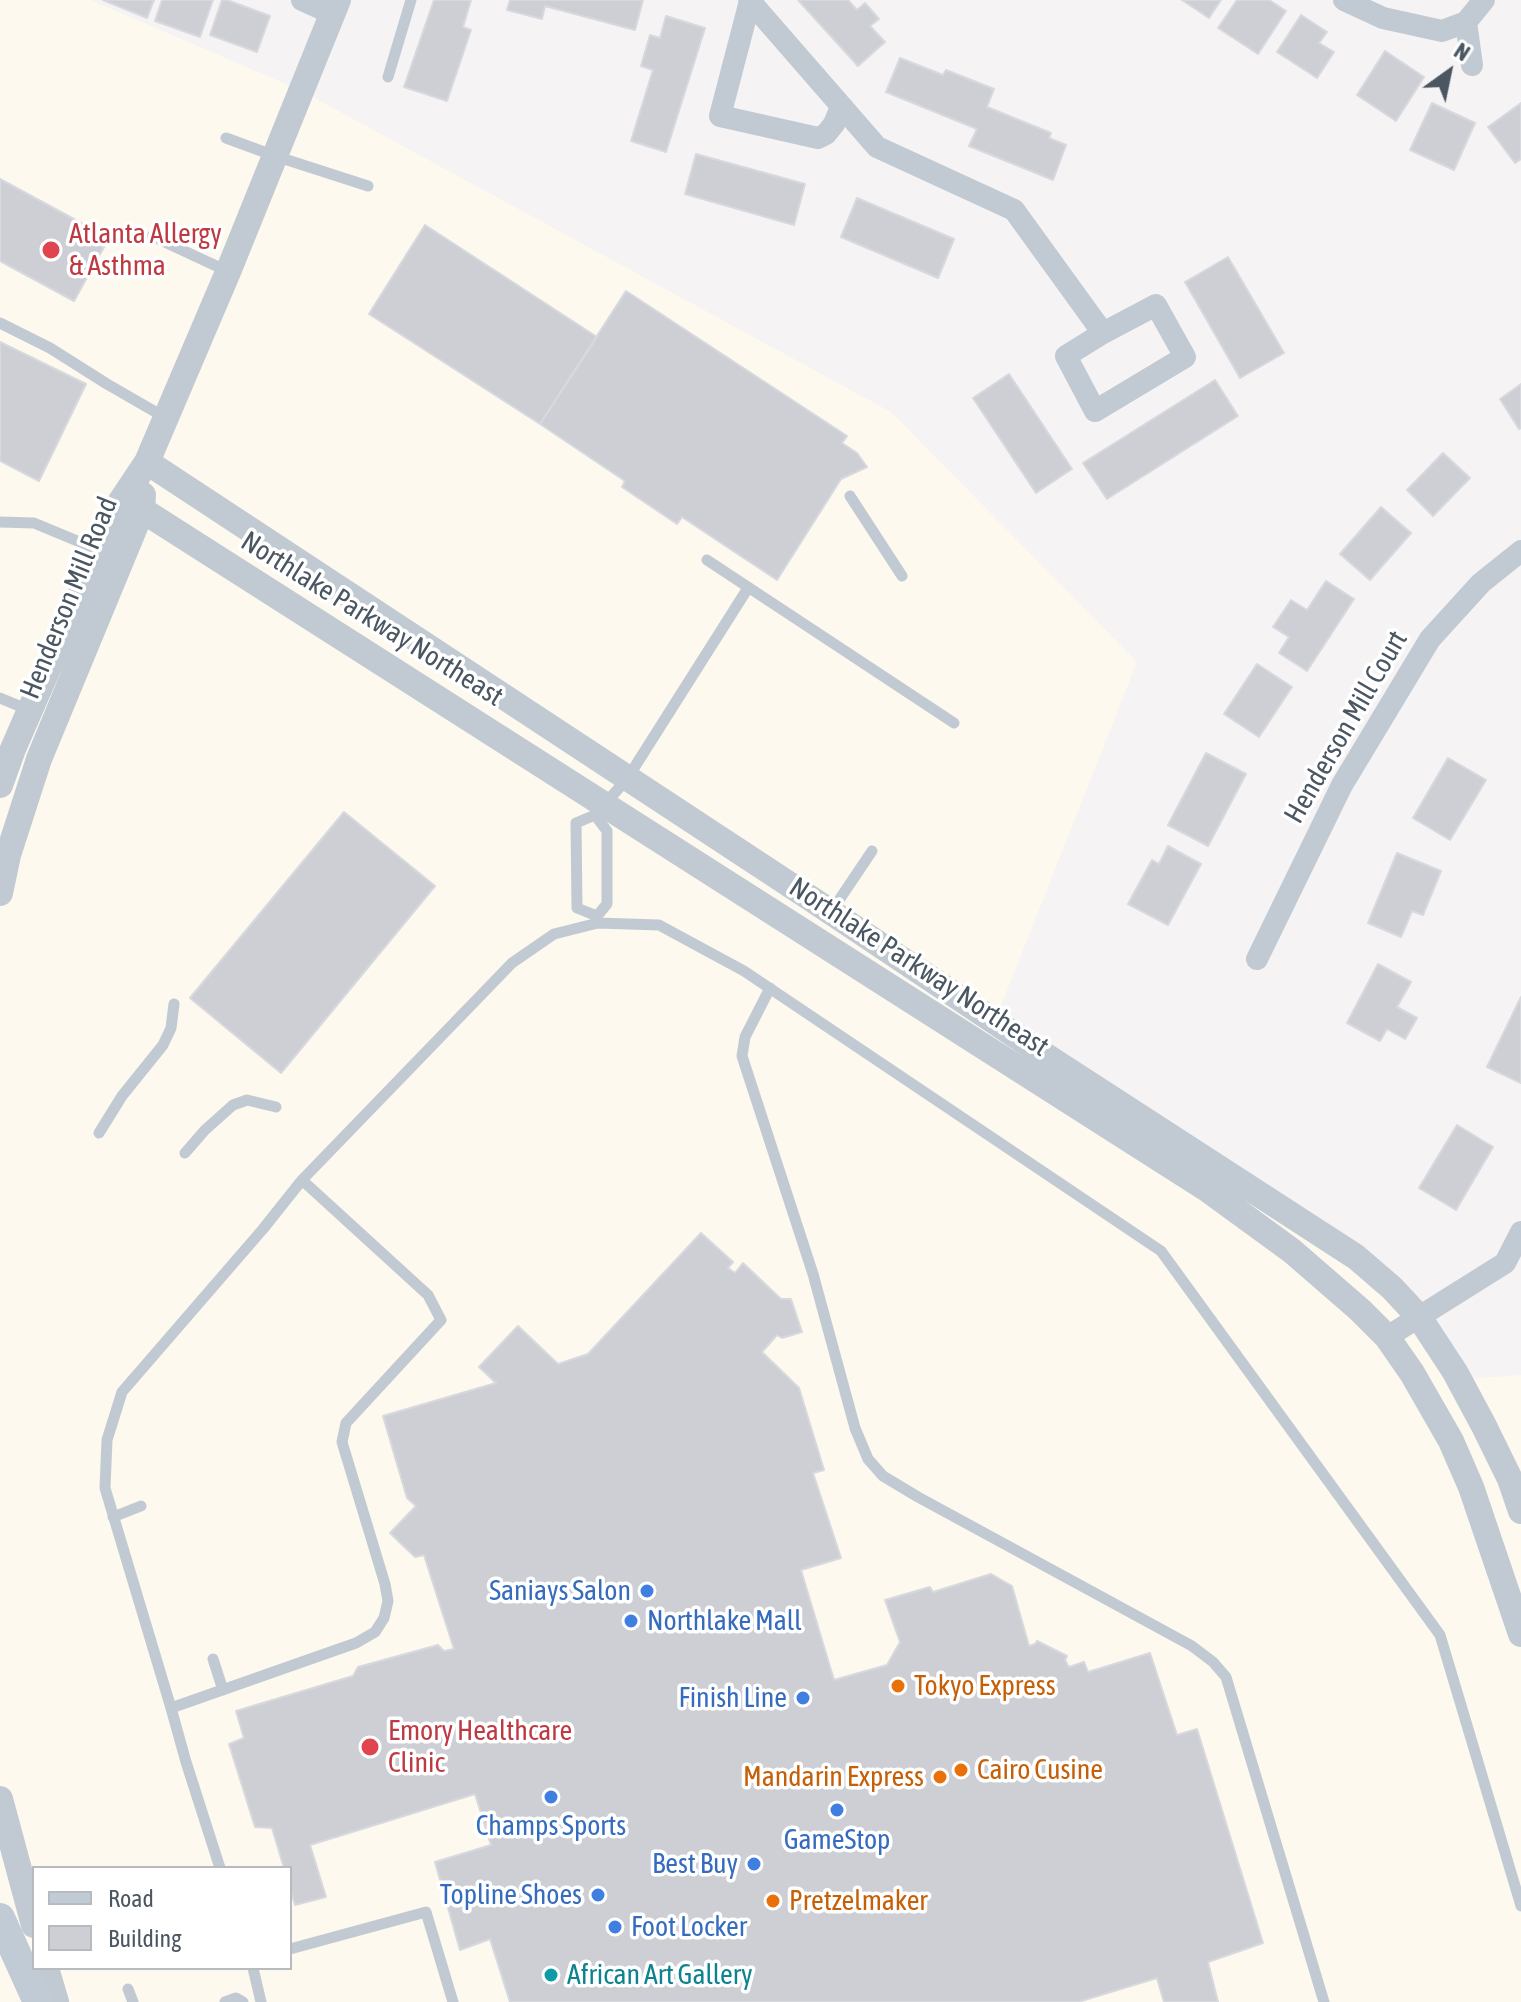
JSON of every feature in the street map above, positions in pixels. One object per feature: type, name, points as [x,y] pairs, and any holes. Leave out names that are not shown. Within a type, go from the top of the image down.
[{"type":"main road","points":[[0,1918],[38,2002]]},
{"type":"street","points":[[302,0],[336,7]]},
{"type":"street","points":[[750,0],[720,116],[818,138],[834,124],[841,107]]},
{"type":"street","points":[[750,0],[877,147],[1014,210],[1103,333]]},
{"type":"street","points":[[1344,0],[1383,18],[1442,31],[1466,22],[1484,0]]},
{"type":"street","name":"Henderson Mill Road","points":[[0,893],[8,855],[39,759],[147,462],[336,7]]},
{"type":"street","points":[[1466,22],[1472,65]]},
{"type":"street","points":[[1156,305],[1185,357],[1095,411],[1066,356],[1103,333],[1156,305]]},
{"type":"street","name":"Northlake Parkway Northeast","points":[[147,462],[1049,1058],[1356,1257],[1419,1317],[1455,1372],[1519,1496]]},
{"type":"street","name":"Henderson Mill Road","points":[[0,785],[99,550],[131,506]]},
{"type":"street","name":"Northlake Parkway Northeast","points":[[131,506],[600,810],[1207,1189],[1292,1251],[1387,1337],[1412,1373],[1451,1441],[1471,1487],[1521,1634]]},
{"type":"street","name":"Henderson Mill Court","points":[[1257,959],[1342,785],[1430,639],[1481,583],[1521,551]]},
{"type":"street","points":[[1387,1337],[1505,1263],[1521,1232]]},
{"type":"street","points":[[0,1799],[32,1918]]},
{"type":"street","points":[[47,1970],[56,2002]]},
{"type":"lane","points":[[388,77],[411,0]]},
{"type":"lane","points":[[226,138],[368,186]]},
{"type":"lane","points":[[152,236],[228,272]]},
{"type":"lane","points":[[0,323],[50,348],[166,418]]},
{"type":"lane","points":[[850,496],[902,576]]},
{"type":"lane","points":[[0,522],[34,523],[99,550]]},
{"type":"lane","points":[[707,560],[954,723]]},
{"type":"lane","points":[[748,588],[627,779],[600,810],[576,823],[577,908],[597,919],[659,925],[744,971],[1161,1251],[1440,1635],[1521,1906]]},
{"type":"lane","points":[[0,698],[29,711]]},
{"type":"lane","points":[[219,1866],[105,1488],[107,1440],[122,1392],[302,1180],[512,963],[554,934],[597,919],[607,904],[607,831],[600,810]]},
{"type":"lane","points":[[831,912],[872,851]]},
{"type":"lane","points":[[770,988],[745,1037],[742,1056],[813,1274],[855,1428],[868,1459],[883,1476],[906,1490],[1192,1646],[1226,1677],[1324,2002]]},
{"type":"lane","points":[[99,1133],[122,1096],[163,1045],[171,1028],[174,1004]]},
{"type":"lane","points":[[185,1153],[233,1105],[247,1100],[276,1107]]},
{"type":"lane","points":[[171,1708],[356,1643],[375,1632],[384,1618],[388,1601],[385,1584],[342,1442],[346,1423],[441,1320],[428,1295],[302,1180]]},
{"type":"lane","points":[[113,1517],[141,1506]]},
{"type":"lane","points":[[213,1659],[223,1690]]},
{"type":"lane","points":[[292,1948],[426,1912],[453,2002]]},
{"type":"lane","points":[[253,1970],[261,2002]]},
{"type":"lane","points":[[128,1989],[133,2002]]},
{"type":"lane","points":[[225,2002],[236,1998],[243,2002]]},
{"type":"shaded area","points":[[0,0],[91,0],[302,91],[891,412],[1137,662],[995,1021],[1411,1306],[1454,1380],[1521,1375],[1521,2002],[0,2002]]},
{"type":"building","points":[[103,0],[154,0],[147,18]]},
{"type":"building","points":[[162,0],[213,0],[200,37],[155,21]]},
{"type":"building","points":[[222,0],[270,16],[257,52],[210,35]]},
{"type":"building","points":[[434,0],[471,0],[463,27],[471,30],[447,101],[404,87]]},
{"type":"building","points":[[510,0],[643,0],[635,30],[545,6],[542,19],[507,10]]},
{"type":"building","points":[[798,0],[848,0],[857,10],[865,3],[879,19],[870,26],[885,42],[858,66]]},
{"type":"building","points":[[1182,0],[1221,0],[1209,18]]},
{"type":"building","points":[[1237,0],[1269,0],[1286,11],[1258,54],[1218,28]]},
{"type":"building","points":[[1301,15],[1327,32],[1319,43],[1334,52],[1317,78],[1277,52]]},
{"type":"building","points":[[666,16],[705,28],[666,152],[631,141],[653,70],[641,66],[650,35],[660,38]]},
{"type":"building","points":[[1385,51],[1424,77],[1396,121],[1357,95]]},
{"type":"building","points":[[900,58],[943,75],[946,70],[994,89],[987,107],[1051,133],[1049,138],[1066,145],[1053,180],[969,146],[977,129],[886,92]]},
{"type":"building","points":[[1432,103],[1475,123],[1454,170],[1410,150]]},
{"type":"building","points":[[1521,103],[1521,159],[1515,163],[1488,127]]},
{"type":"building","points":[[696,154],[805,184],[794,225],[685,194]]},
{"type":"building","name":"Atlanta Allergy & Asthma","points":[[0,179],[109,238],[74,301],[0,261]]},
{"type":"building","points":[[857,198],[954,239],[938,278],[841,237]]},
{"type":"building","points":[[425,225],[597,337],[540,424],[369,314]]},
{"type":"building","points":[[1228,257],[1284,353],[1240,378],[1185,282]]},
{"type":"building","points":[[626,291],[847,436],[842,443],[857,453],[867,467],[841,479],[777,580],[682,517],[677,524],[622,487],[625,481],[540,424]]},
{"type":"building","points":[[0,342],[86,384],[39,481],[0,461]]},
{"type":"building","points":[[1009,374],[1072,469],[1036,493],[973,398]]},
{"type":"building","points":[[1215,380],[1238,416],[1107,499],[1083,463]]},
{"type":"building","points":[[1521,384],[1521,428],[1519,429],[1500,399]]},
{"type":"building","points":[[1443,453],[1470,478],[1433,516],[1407,490]]},
{"type":"building","points":[[1381,507],[1411,533],[1370,580],[1340,554]]},
{"type":"building","points":[[1326,581],[1354,599],[1307,671],[1279,653],[1289,637],[1273,627],[1291,600],[1307,610]]},
{"type":"building","points":[[1257,664],[1292,687],[1259,737],[1224,714]]},
{"type":"building","points":[[1206,753],[1246,774],[1208,846],[1168,825]]},
{"type":"building","points":[[1448,758],[1486,780],[1450,840],[1413,818]]},
{"type":"building","points":[[344,812],[435,886],[281,1073],[190,998]]},
{"type":"building","points":[[1168,846],[1201,864],[1168,925],[1128,904],[1152,860],[1159,864]]},
{"type":"building","points":[[1397,853],[1441,871],[1423,915],[1412,911],[1401,937],[1368,923]]},
{"type":"building","points":[[1378,964],[1411,982],[1397,1007],[1417,1018],[1405,1039],[1387,1029],[1380,1041],[1347,1023]]},
{"type":"building","points":[[1521,997],[1521,1083],[1487,1067]]},
{"type":"building","points":[[1457,1125],[1493,1147],[1456,1210],[1419,1188]]},
{"type":"building","name":"Northlake Mall","points":[[701,1233],[733,1262],[728,1268],[735,1273],[743,1263],[781,1299],[791,1299],[802,1332],[782,1338],[777,1335],[762,1352],[799,1388],[824,1470],[813,1473],[841,1558],[801,1570],[834,1680],[887,1665],[900,1642],[885,1600],[930,1587],[933,1592],[991,1574],[1012,1586],[1029,1646],[1037,1641],[1067,1656],[1065,1660],[1069,1667],[1084,1662],[1088,1672],[1150,1653],[1177,1735],[1197,1729],[1263,1943],[1208,1962],[1218,2002],[1164,2002],[1157,1978],[1078,2002],[510,2002],[490,1939],[460,1950],[435,1862],[491,1845],[475,1794],[310,1845],[326,1897],[295,1905],[292,1866],[283,1866],[272,1828],[255,1827],[229,1744],[244,1738],[236,1711],[353,1676],[358,1667],[438,1645],[444,1651],[454,1649],[424,1555],[415,1557],[390,1533],[416,1506],[407,1498],[383,1416],[496,1383],[479,1367],[518,1326],[558,1364],[588,1354]]},
{"type":"place","name":"Atlanta Allergy & Asthma","points":[[51,250]]},
{"type":"place","name":"Saniays Salon","points":[[647,1591]]},
{"type":"place","name":"Northlake Mall","points":[[631,1621]]},
{"type":"place","name":"Tokyo Express","points":[[898,1686]]},
{"type":"place","name":"Finish Line","points":[[803,1698]]},
{"type":"place","name":"Emory Healthcare Clinic","points":[[370,1747]]},
{"type":"place","name":"Cairo Cusine","points":[[961,1770]]},
{"type":"place","name":"Mandarin Express","points":[[940,1777]]},
{"type":"place","name":"Champs Sports","points":[[551,1797]]},
{"type":"place","name":"GameStop","points":[[837,1810]]},
{"type":"place","name":"Best Buy","points":[[754,1864]]},
{"type":"place","name":"Topline Shoes","points":[[598,1895]]},
{"type":"place","name":"Pretzelmaker","points":[[773,1901]]},
{"type":"place","name":"Foot Locker","points":[[615,1927]]},
{"type":"place","name":"African Art Gallery","points":[[551,1975]]}]
